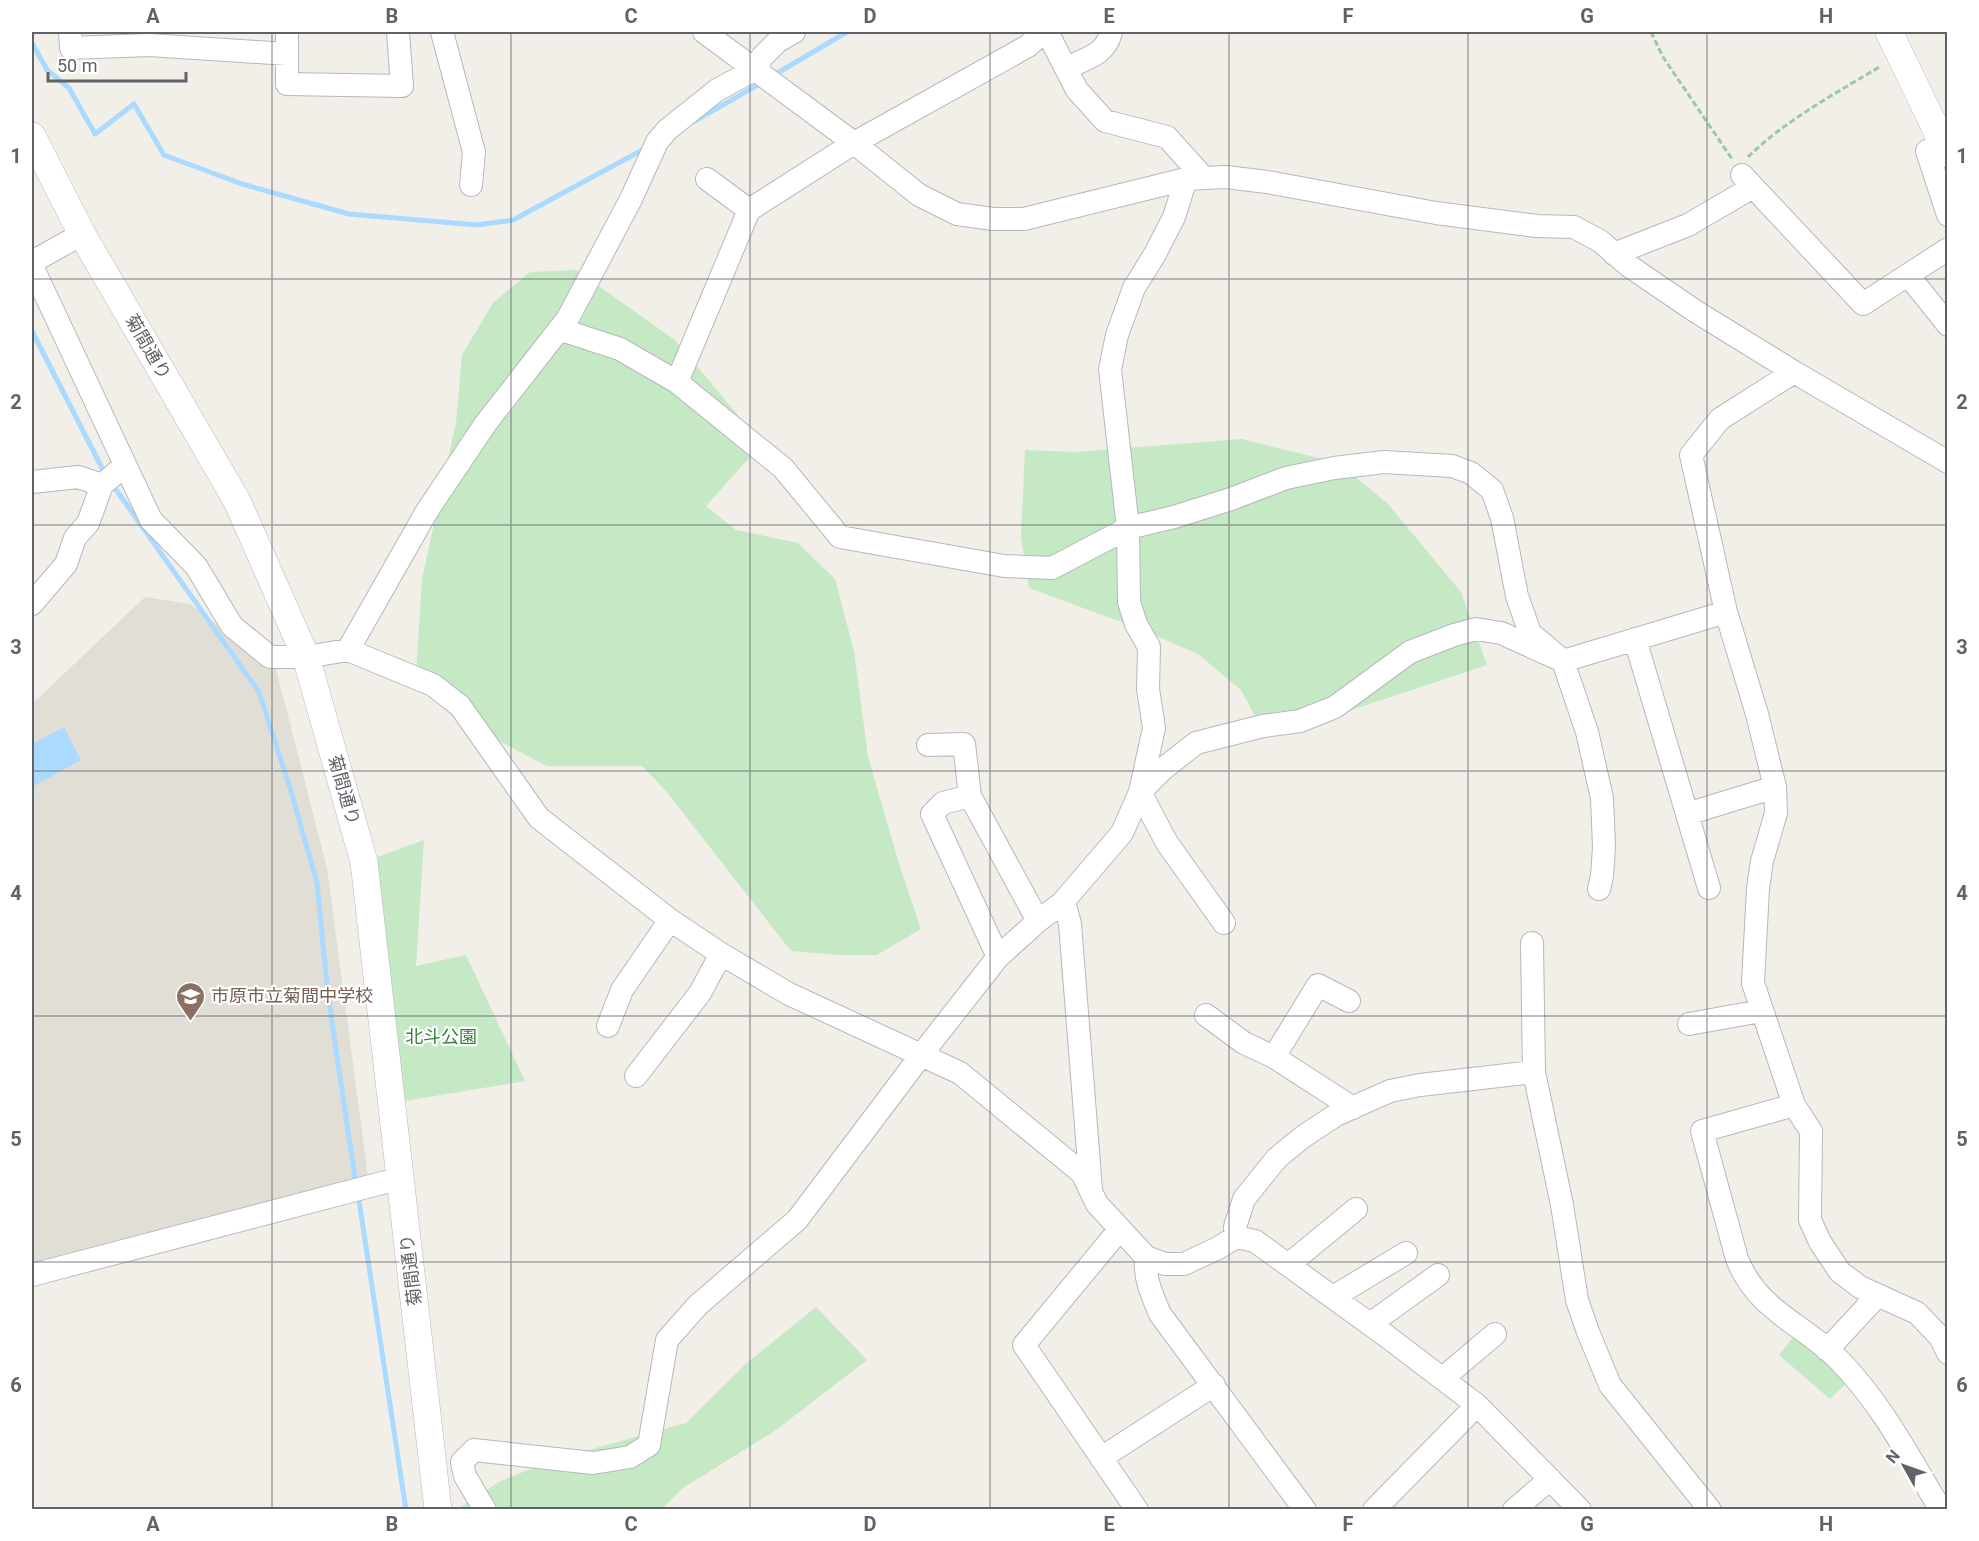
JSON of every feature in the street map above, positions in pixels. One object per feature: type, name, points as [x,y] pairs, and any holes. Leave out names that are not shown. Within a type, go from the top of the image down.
[{"type":"street","points":[[70,32],[71,48],[149,38],[287,43],[287,84],[402,86],[398,32]]},
{"type":"street","points":[[442,32],[474,152],[471,185]]},
{"type":"street","points":[[704,32],[854,143],[919,195],[957,214],[993,219],[1024,219],[1195,179],[1226,177],[1267,182],[1459,216],[1537,226],[1574,227],[1600,241],[1614,254],[1695,311],[1947,462]]},
{"type":"street","points":[[348,650],[427,511],[486,423],[568,318],[631,199],[657,142],[666,130],[717,90],[756,69],[762,57],[778,40],[794,32]]},
{"type":"street","points":[[677,382],[749,210],[854,143],[1028,46],[1043,32]]},
{"type":"street","points":[[1047,32],[1077,90],[1105,121],[1167,137],[1195,179]]},
{"type":"street","points":[[1066,68],[1094,56],[1106,47],[1111,32]]},
{"type":"street","points":[[1894,43],[1945,149],[1927,151],[1947,215]]},
{"type":"street","name":"菊間通り","points":[[32,136],[82,234],[237,501],[306,657],[364,862],[438,1509]]},
{"type":"street","points":[[707,179],[749,210]]},
{"type":"street","points":[[485,1509],[465,1476],[462,1462],[474,1450],[593,1463],[630,1456],[649,1445],[667,1340],[698,1305],[797,1220],[998,957],[1064,901],[1122,833],[1140,792],[1154,728],[1149,689],[1149,647],[1136,624],[1129,602],[1128,528],[1110,369],[1117,335],[1134,288],[1195,179]]},
{"type":"street","points":[[1614,254],[1688,225],[1747,181],[1863,304],[1947,249]]},
{"type":"street","points":[[82,234],[32,264],[151,520],[196,566],[232,626],[270,657],[306,657],[348,650],[433,685],[460,706],[539,818],[670,920],[721,954],[789,994],[960,1073],[1082,1173],[1097,1204],[1146,1257],[1165,1264],[1184,1264],[1218,1248],[1236,1236],[1255,1241],[1478,1405],[1580,1509]]},
{"type":"street","points":[[1908,275],[1947,325]]},
{"type":"street","points":[[559,329],[620,349],[677,382],[783,468],[840,537],[1004,566],[1052,568],[1128,528],[1197,510],[1286,478],[1334,468],[1384,462],[1452,466],[1472,473],[1492,490],[1502,518],[1517,596],[1530,633],[1563,661],[1587,732],[1602,798],[1604,847],[1599,889]]},
{"type":"street","points":[[1794,372],[1720,419],[1691,454],[1726,612],[1757,714],[1775,787],[1776,813],[1762,861],[1758,888],[1754,983],[1761,1011],[1794,1105],[1810,1131],[1810,1220],[1820,1242],[1840,1272],[1860,1287],[1917,1313],[1940,1337],[1947,1353]]},
{"type":"street","points":[[32,604],[66,564],[75,538],[88,523],[102,484],[124,466]]},
{"type":"street","points":[[32,482],[78,477],[102,484]]},
{"type":"street","points":[[1140,792],[1196,743],[1263,726],[1300,721],[1335,707],[1410,652],[1454,635],[1476,629],[1501,633],[1563,661],[1726,612]]},
{"type":"street","points":[[1635,639],[1709,888]]},
{"type":"street","points":[[928,746],[964,744],[970,796],[1038,921]]},
{"type":"street","points":[[1687,814],[1775,787]]},
{"type":"street","points":[[1140,792],[1167,843],[1224,923]]},
{"type":"street","points":[[970,796],[944,802],[932,814],[998,957]]},
{"type":"street","points":[[1064,901],[1070,924],[1092,1193]]},
{"type":"street","points":[[608,1026],[622,990],[670,920]]},
{"type":"street","points":[[1532,943],[1534,1072],[1562,1205],[1577,1300],[1610,1385],[1710,1509]]},
{"type":"street","points":[[636,1076],[700,993],[721,954]]},
{"type":"street","points":[[1274,1057],[1318,985],[1349,1001]]},
{"type":"street","points":[[1689,1024],[1761,1011]]},
{"type":"street","points":[[1206,1016],[1244,1043],[1274,1057],[1353,1108]]},
{"type":"street","points":[[1236,1236],[1235,1227],[1245,1199],[1277,1158],[1304,1136],[1336,1115],[1389,1091],[1534,1072]]},
{"type":"street","points":[[1794,1105],[1702,1131],[1737,1259],[1744,1278],[1761,1298],[1836,1357],[1875,1400],[1941,1509]]},
{"type":"street","points":[[32,1275],[401,1178]]},
{"type":"street","points":[[1288,1264],[1356,1209]]},
{"type":"street","points":[[1120,1229],[1024,1345],[1137,1509]]},
{"type":"street","points":[[1333,1297],[1406,1253]]},
{"type":"street","points":[[1146,1257],[1145,1271],[1150,1291],[1160,1314],[1305,1509]]},
{"type":"street","points":[[1370,1324],[1438,1275]]},
{"type":"street","points":[[1827,1350],[1878,1295]]},
{"type":"street","points":[[1443,1378],[1495,1334]]},
{"type":"street","points":[[1101,1458],[1214,1385]]},
{"type":"street","points":[[1374,1509],[1478,1405]]},
{"type":"street","points":[[1514,1509],[1550,1479]]},
{"type":"path","points":[[1652,32],[1663,57],[1747,181]]},
{"type":"path","points":[[1747,181],[1744,161],[1760,145],[1816,106],[1894,43]]},
{"type":"shaded area","name":"市原市立菊間中学校","points":[[145,597],[190,604],[276,669],[327,868],[368,1177],[32,1267],[32,704]]},
{"type":"green space","points":[[576,270],[675,340],[737,414],[758,448],[706,506],[736,530],[798,543],[835,579],[854,651],[868,757],[900,867],[921,929],[877,955],[838,955],[791,951],[666,791],[642,766],[547,766],[453,717],[416,675],[422,579],[456,423],[462,355],[493,303],[530,272]]},
{"type":"green space","points":[[1242,439],[1339,463],[1388,504],[1461,592],[1487,665],[1267,738],[1241,690],[1198,654],[1140,629],[1029,588],[1021,537],[1025,450],[1074,452]]},
{"type":"green space","name":"北斗公園","points":[[424,840],[416,966],[466,955],[525,1081],[392,1103],[364,862]]},
{"type":"green space","points":[[816,1307],[867,1360],[776,1430],[683,1488],[662,1509],[456,1510],[499,1482],[549,1461],[686,1423],[748,1362]]},
{"type":"green space","points":[[1800,1329],[1853,1376],[1830,1399],[1779,1355]]},
{"type":"water","points":[[64,727],[81,760],[32,787],[32,744]]},
{"type":"waterway","points":[[774,75],[847,32]]},
{"type":"waterway","points":[[32,43],[47,70],[69,88],[95,134],[134,104],[164,155],[242,184],[349,214],[477,225],[513,220],[646,148]]},
{"type":"waterway","points":[[693,122],[763,82]]},
{"type":"waterway","points":[[32,331],[105,474]]},
{"type":"waterway","points":[[112,484],[259,692],[317,883],[328,995],[356,1185]]},
{"type":"waterway","points":[[358,1194],[406,1510]]},
{"type":"place","name":"市原市立菊間中学校","points":[[190,1022]]}]
